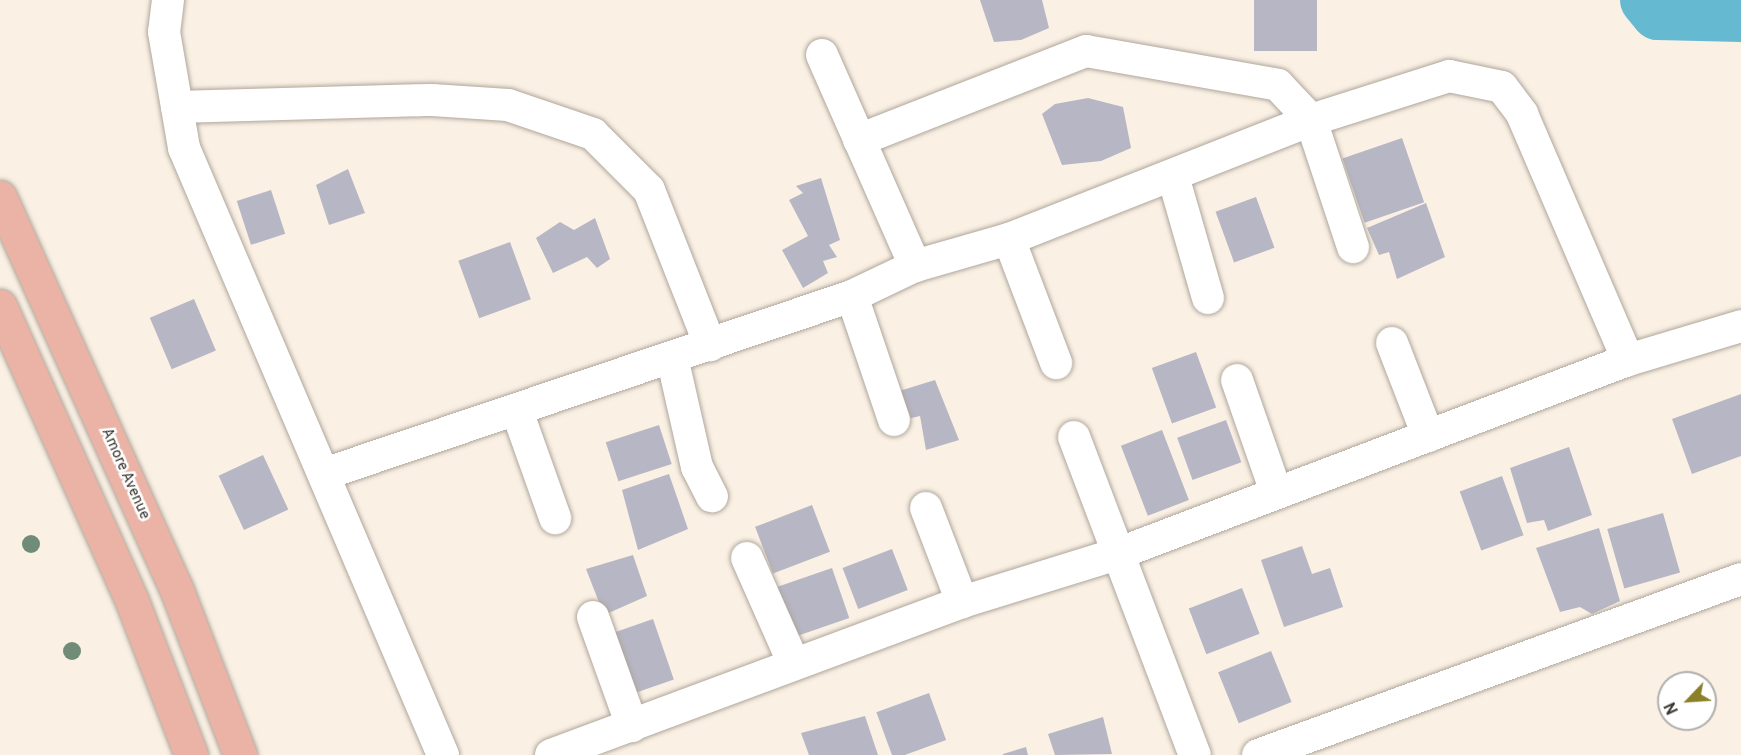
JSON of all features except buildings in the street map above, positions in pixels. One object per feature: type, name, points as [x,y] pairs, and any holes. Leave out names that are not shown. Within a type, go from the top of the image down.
[{"type":"main road","name":"Amore Avenue","points":[[0,197],[176,588],[240,755]]},
{"type":"main road","points":[[0,306],[132,601],[191,755]]},
{"type":"street","points":[[168,0],[164,32],[184,148],[327,473],[443,755]]},
{"type":"street","points":[[859,140],[1086,51],[1278,85],[1311,120],[1353,247]]},
{"type":"street","points":[[822,55],[915,266]]},
{"type":"street","points":[[327,473],[517,411],[852,296],[915,266],[1009,239],[1311,120],[1449,76],[1502,87],[1522,114],[1628,360]]},
{"type":"street","points":[[177,107],[432,100],[497,104],[547,114],[593,134],[649,190],[710,345]]},
{"type":"street","points":[[1173,176],[1208,298]]},
{"type":"street","points":[[1009,239],[1056,363]]},
{"type":"street","points":[[852,296],[894,420]]},
{"type":"street","points":[[551,755],[962,602],[1117,554],[1628,360],[1741,326]]},
{"type":"street","points":[[1392,343],[1428,436]]},
{"type":"street","points":[[672,357],[697,467],[712,496]]},
{"type":"street","points":[[1237,380],[1276,492]]},
{"type":"street","points":[[517,411],[555,518]]},
{"type":"street","points":[[1074,437],[1195,755]]},
{"type":"street","points":[[926,508],[962,602]]},
{"type":"street","points":[[747,558],[794,664]]},
{"type":"street","points":[[1258,755],[1741,579]]},
{"type":"street","points":[[593,617],[632,726]]},
{"type":"waterway","points":[[1647,0],[1658,13],[1741,15]]}]
